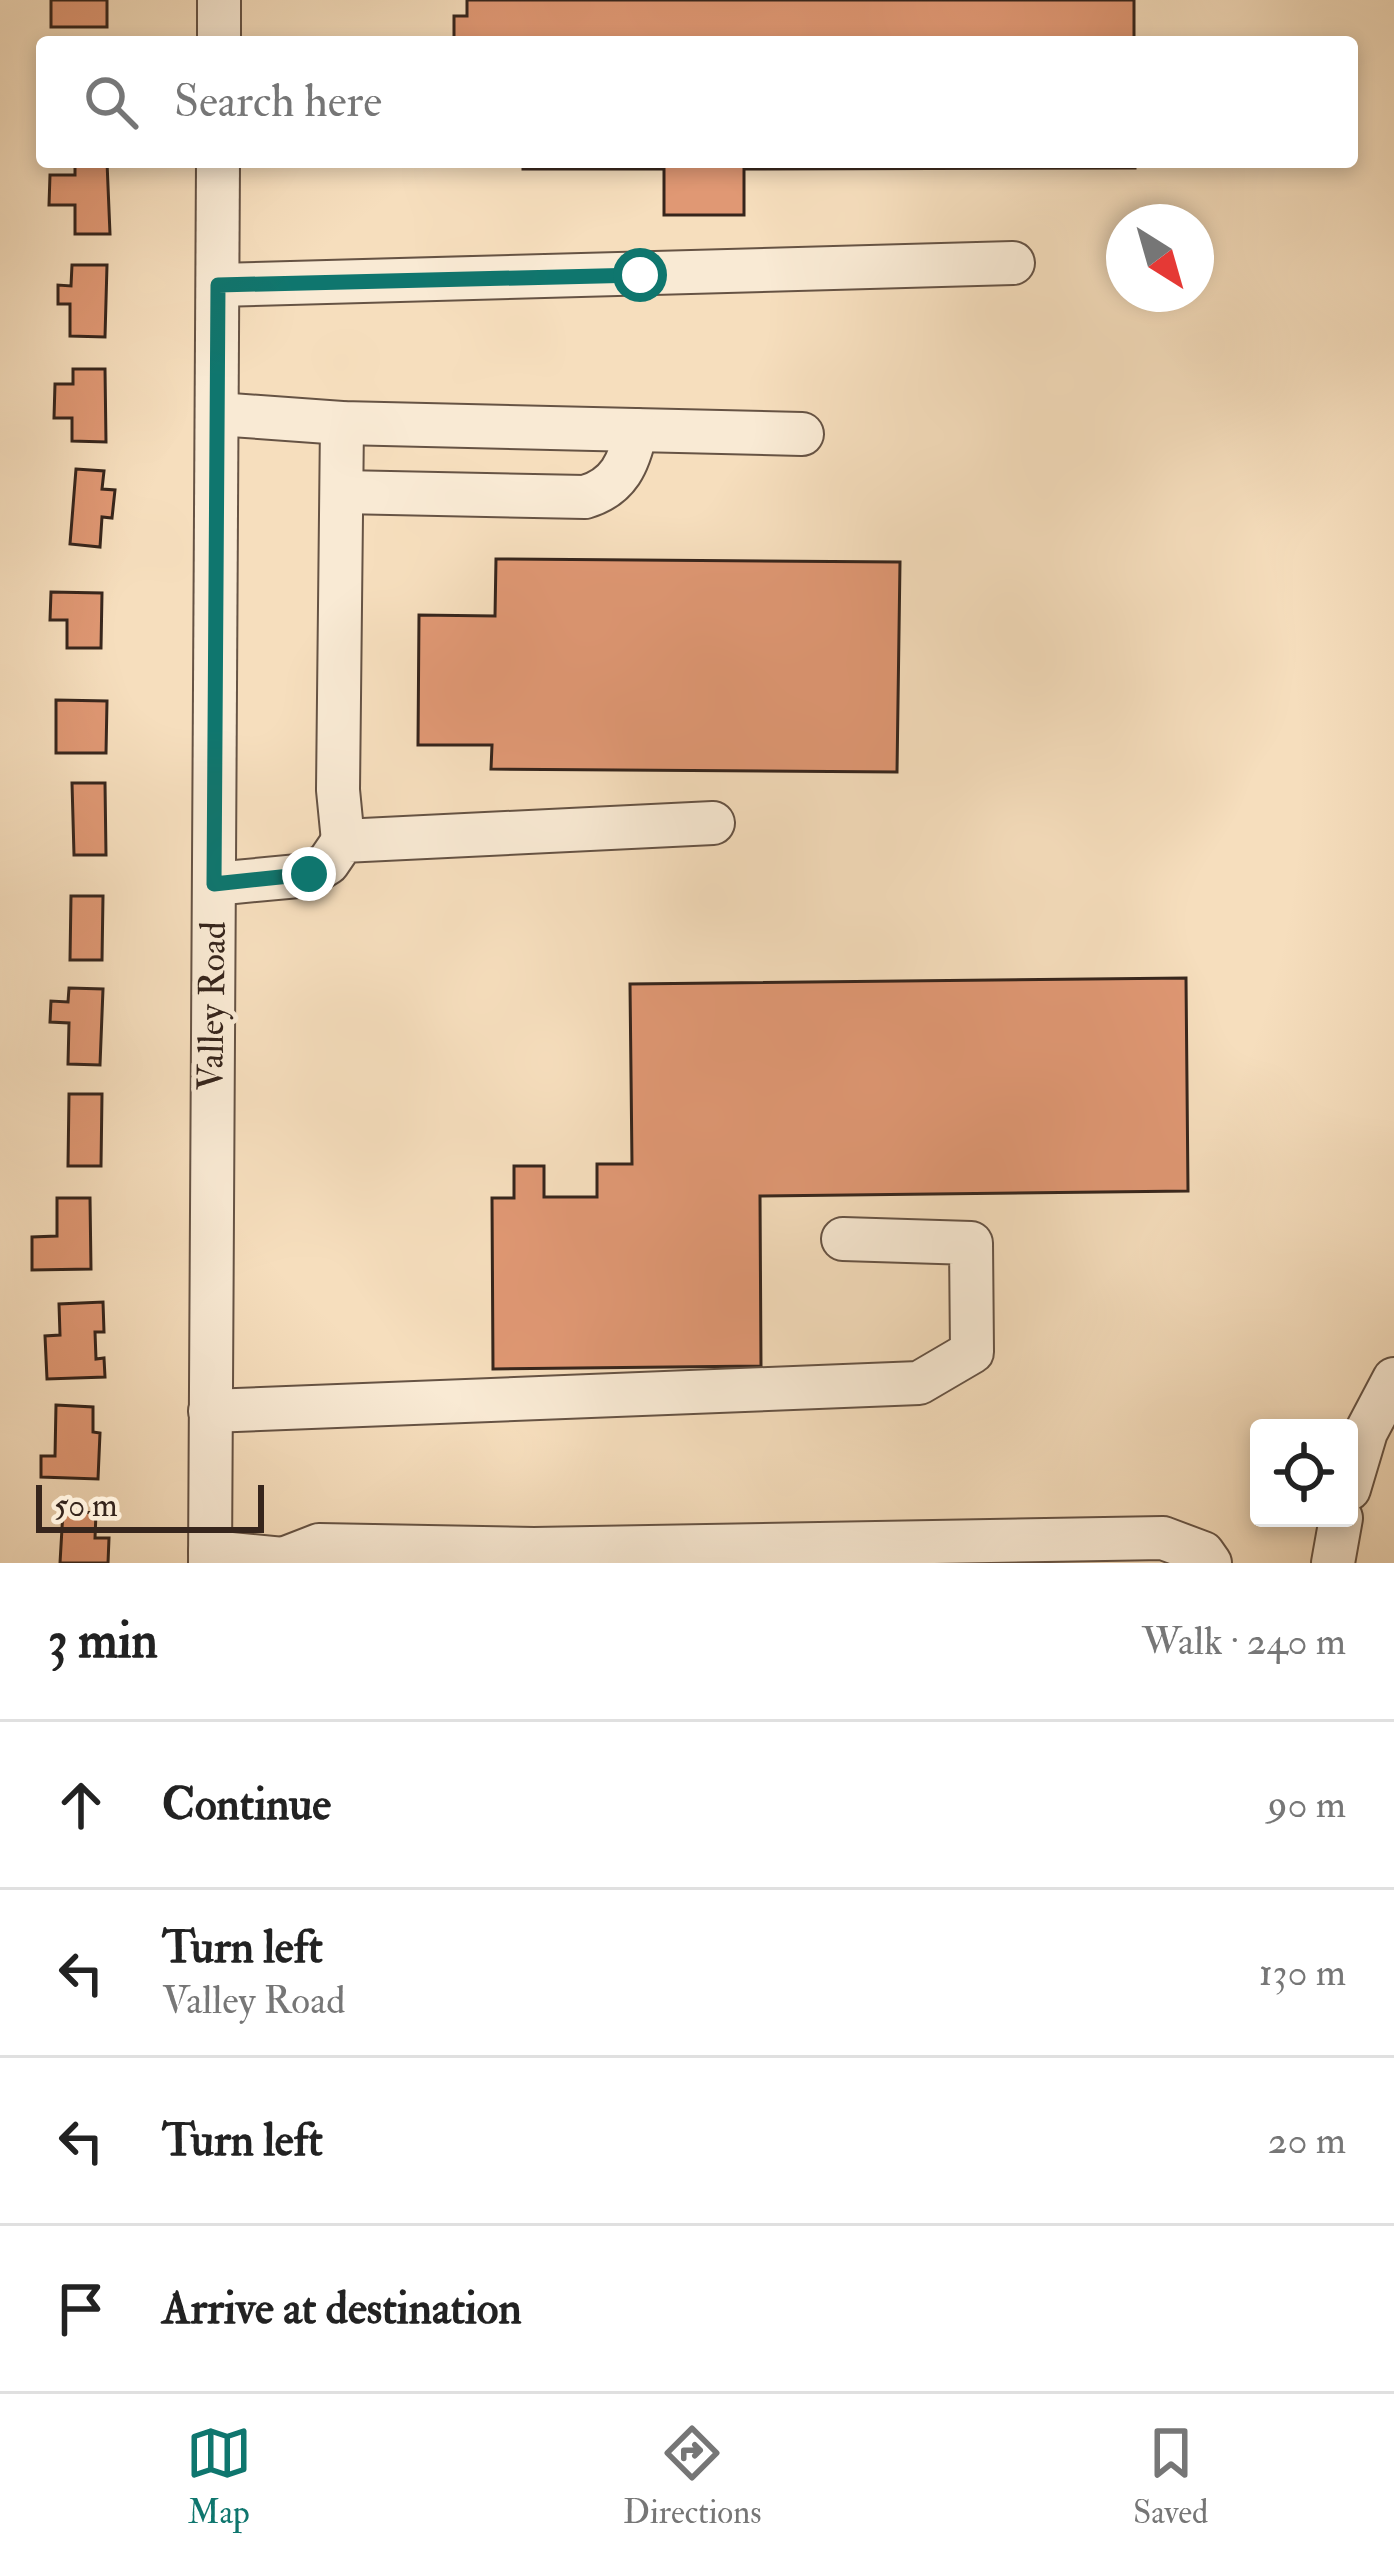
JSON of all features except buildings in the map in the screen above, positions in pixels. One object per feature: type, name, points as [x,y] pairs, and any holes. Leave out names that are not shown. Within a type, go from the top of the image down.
[{"type":"street","points":[[219,0],[219,36]]},
{"type":"street","name":"Valley Road","points":[[210,1557],[218,168]]},
{"type":"street","points":[[218,285],[1013,263]]},
{"type":"street","points":[[217,414],[342,423],[802,434]]},
{"type":"street","points":[[214,884],[309,874],[328,863],[343,841],[338,790],[342,423]]},
{"type":"street","points":[[341,492],[585,497],[615,482],[630,458],[636,430]]},
{"type":"street","points":[[343,841],[712,823]]},
{"type":"street","points":[[210,1411],[920,1383],[972,1352],[971,1243],[843,1240]]},
{"type":"street","points":[[1358,1459],[1366,1432],[1394,1378]]},
{"type":"street","points":[[1333,1563],[1340,1527]]},
{"type":"street","points":[[210,1557],[284,1561],[319,1545],[534,1556],[1121,1551],[1163,1538],[1203,1552],[1210,1563]]},
{"type":"route","points":[[309,874],[214,884],[218,285],[640,275]]}]
